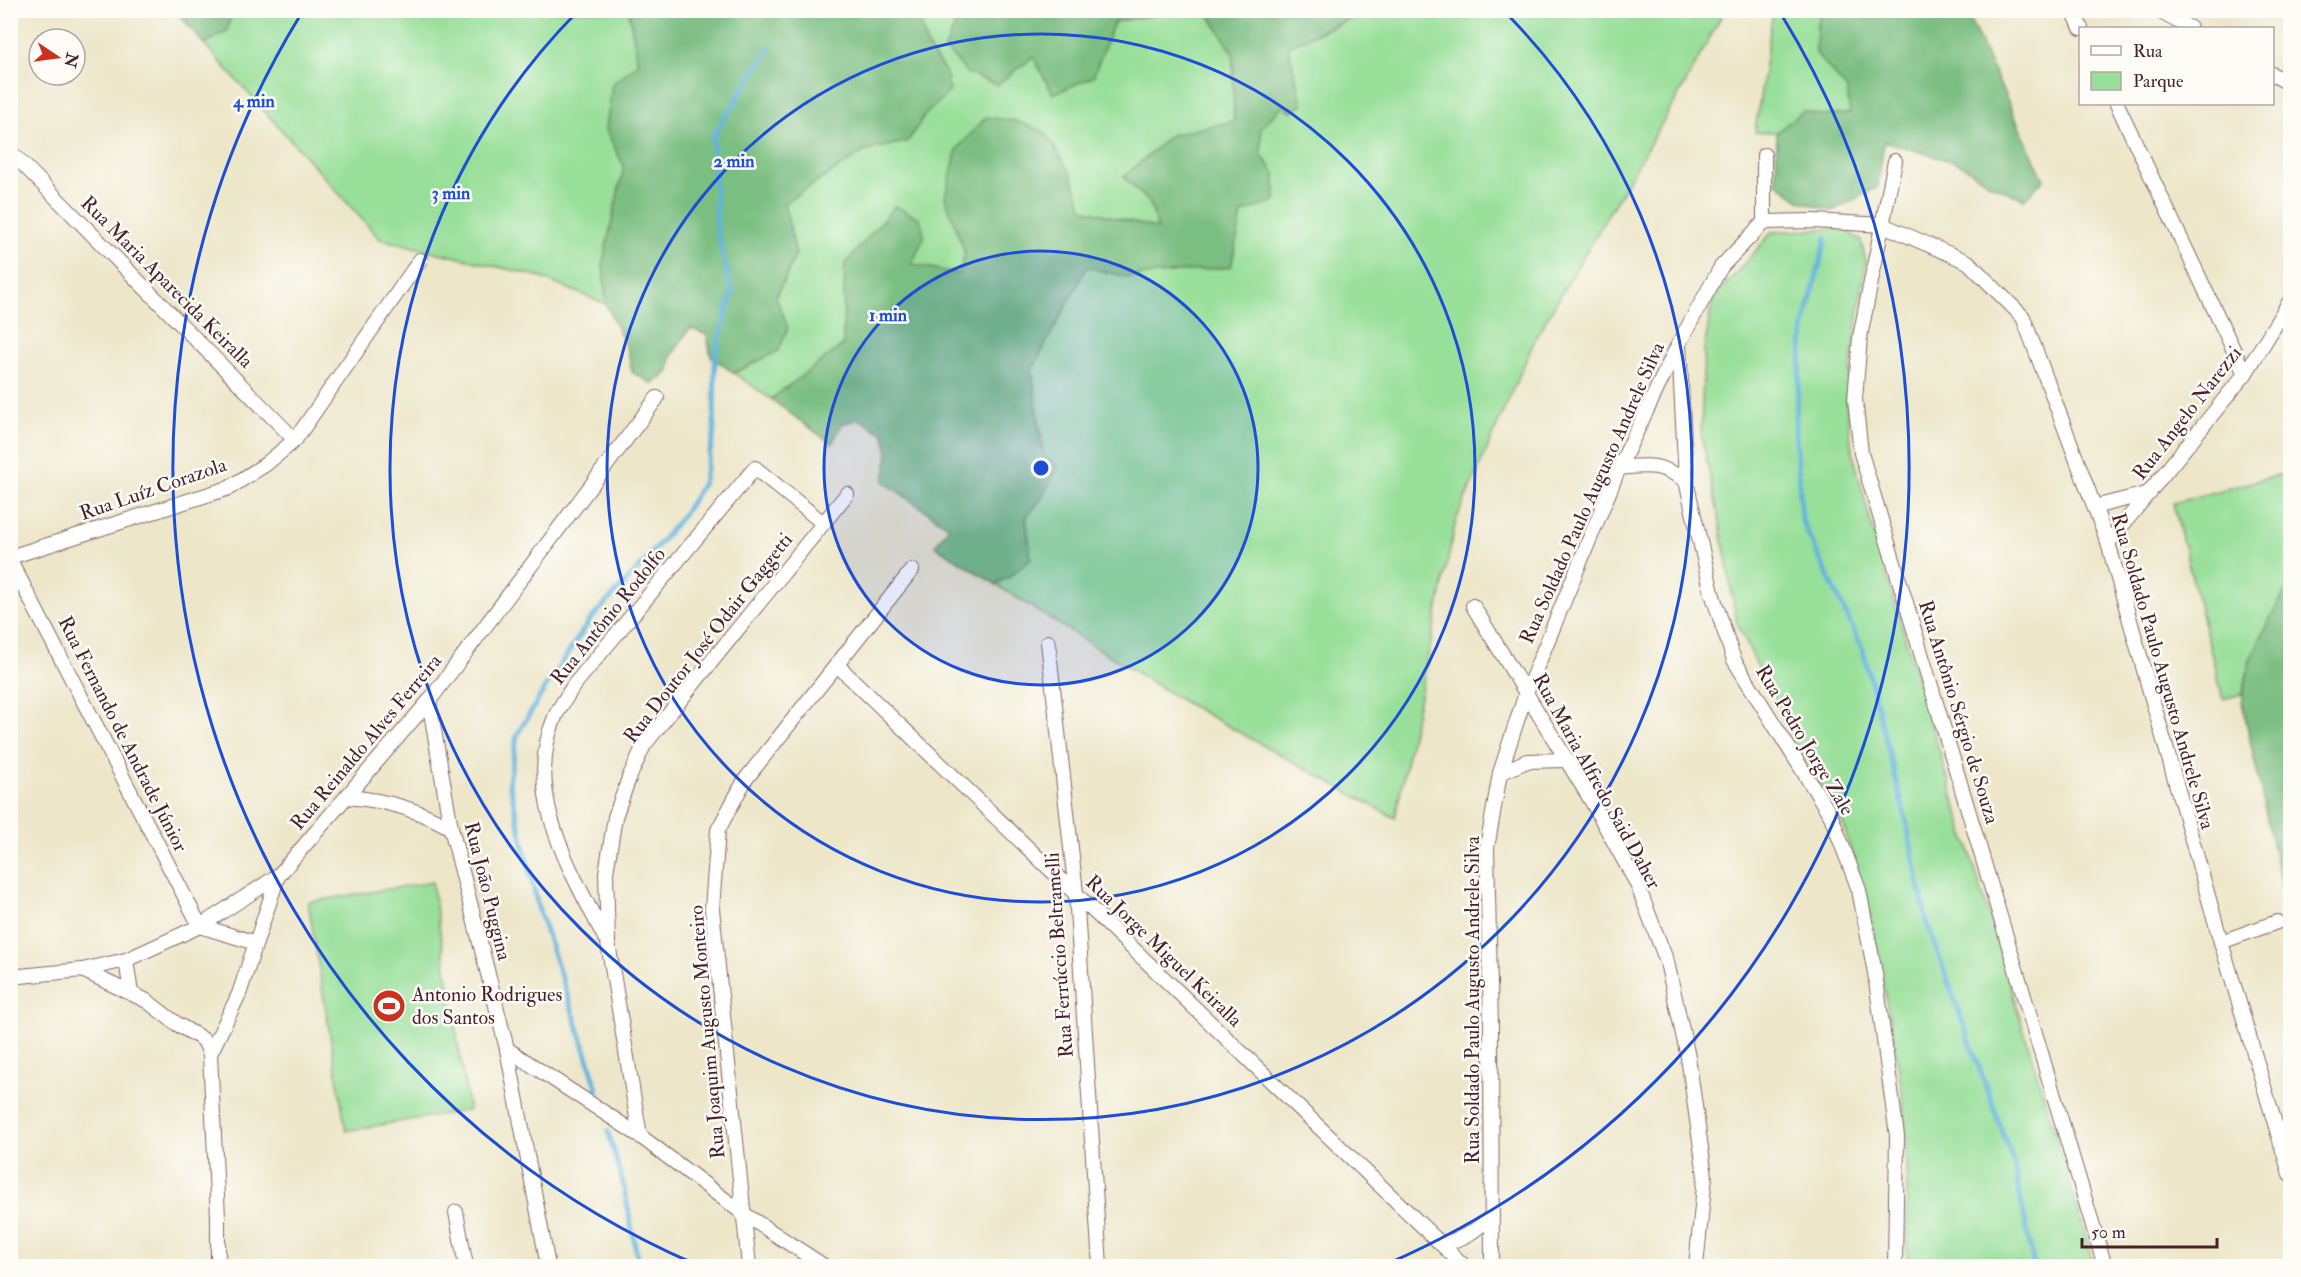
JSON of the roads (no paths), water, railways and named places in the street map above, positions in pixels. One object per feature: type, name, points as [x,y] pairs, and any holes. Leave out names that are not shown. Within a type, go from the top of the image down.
[{"type":"street","points":[[2073,10],[2081,27]]},
{"type":"street","points":[[2157,10],[2188,27]]},
{"type":"street","points":[[2274,75],[2290,84]]},
{"type":"street","points":[[2117,105],[2245,374]]},
{"type":"street","name":"Rua Maria Aparecida Keiralla","points":[[10,151],[295,440]]},
{"type":"street","points":[[1764,155],[1764,222]]},
{"type":"street","name":"Rua Antônio Sérgio de Souza","points":[[1895,161],[1860,338],[1855,399],[1861,453],[2105,1266]]},
{"type":"street","name":"Rua Soldado Paulo Augusto Andrele Silva","points":[[1492,1266],[1487,848],[1500,773],[1526,693],[1619,468],[1679,343],[1721,267],[1764,222],[1814,221],[1883,225],[1968,262],[2023,317],[2108,543],[2290,1174]]},
{"type":"street","name":"Rua Luíz Corazola","points":[[10,558],[229,488],[266,465],[295,440],[420,260]]},
{"type":"street","name":"Rua Angelo Narezzi","points":[[2108,543],[2245,374],[2290,302]]},
{"type":"street","name":"Rua Pedro Jorge Zale","points":[[1679,343],[1686,481],[1712,593],[1734,660],[1831,816],[1859,890],[1875,973],[1897,1136],[1895,1266]]},
{"type":"street","name":"Rua Reinaldo Alves Ferreira","points":[[10,977],[82,970],[126,960],[200,926],[278,876],[429,701],[657,398]]},
{"type":"street","points":[[1619,468],[1646,465],[1668,469],[1686,481]]},
{"type":"street","name":"Rua Antônio Rodolfo","points":[[608,943],[563,856],[546,796],[543,766],[553,724],[574,685],[755,468],[823,523]]},
{"type":"street","points":[[2094,507],[2150,493]]},
{"type":"street","name":"Rua Doutor José Odair Gaggetti","points":[[640,1136],[608,943],[606,873],[615,817],[644,746],[847,494]]},
{"type":"street","name":"Rua Fernando de Andrade Júnior","points":[[10,558],[200,926]]},
{"type":"street","name":"Rua Joaquim Augusto Monteiro","points":[[749,1266],[712,909],[718,830],[745,780],[912,570]]},
{"type":"street","name":"Rua Maria Alfredo Said Daher","points":[[1473,606],[1566,760],[1637,885],[1667,962],[1688,1057],[1705,1176],[1696,1266]]},
{"type":"street","name":"Rua Ferrúccio Beltramelli","points":[[1048,642],[1076,893],[1100,1266]]},
{"type":"street","name":"Rua Jorge Miguel Keiralla","points":[[837,665],[1464,1266]]},
{"type":"street","name":"Rua João Puggina","points":[[429,701],[451,828],[507,1049],[548,1266]]},
{"type":"street","points":[[1500,773],[1527,761],[1566,760]]},
{"type":"street","points":[[347,797],[391,802],[422,813],[451,828]]},
{"type":"street","points":[[210,1054],[239,994],[278,876]]},
{"type":"street","points":[[2222,942],[2277,922]]},
{"type":"street","points":[[200,926],[256,943]]},
{"type":"street","points":[[126,960],[131,993]]},
{"type":"street","points":[[82,970],[147,1001],[177,1024],[204,1040],[210,1054],[218,1217],[218,1266]]},
{"type":"street","points":[[507,1049],[640,1136],[744,1214],[824,1266]]},
{"type":"street","points":[[456,1212],[466,1266]]},
{"type":"street","points":[[1440,1243],[1453,1243],[1473,1232],[1492,1216]]},
{"type":"waterway","points":[[598,1092],[538,907],[509,782],[517,735],[545,688],[590,620],[640,567],[683,515],[703,483],[714,434],[715,355],[732,293],[717,231],[713,136],[770,47]]},
{"type":"waterway","points":[[1826,238],[1804,326],[1795,426],[1802,521],[1863,650],[1905,816],[1927,923],[2014,1164],[2034,1266]]},
{"type":"waterway","points":[[608,1131],[623,1183],[639,1266]]},
{"type":"place","name":"Antonio Rodrigues dos Santos","points":[[389,1006]]}]
